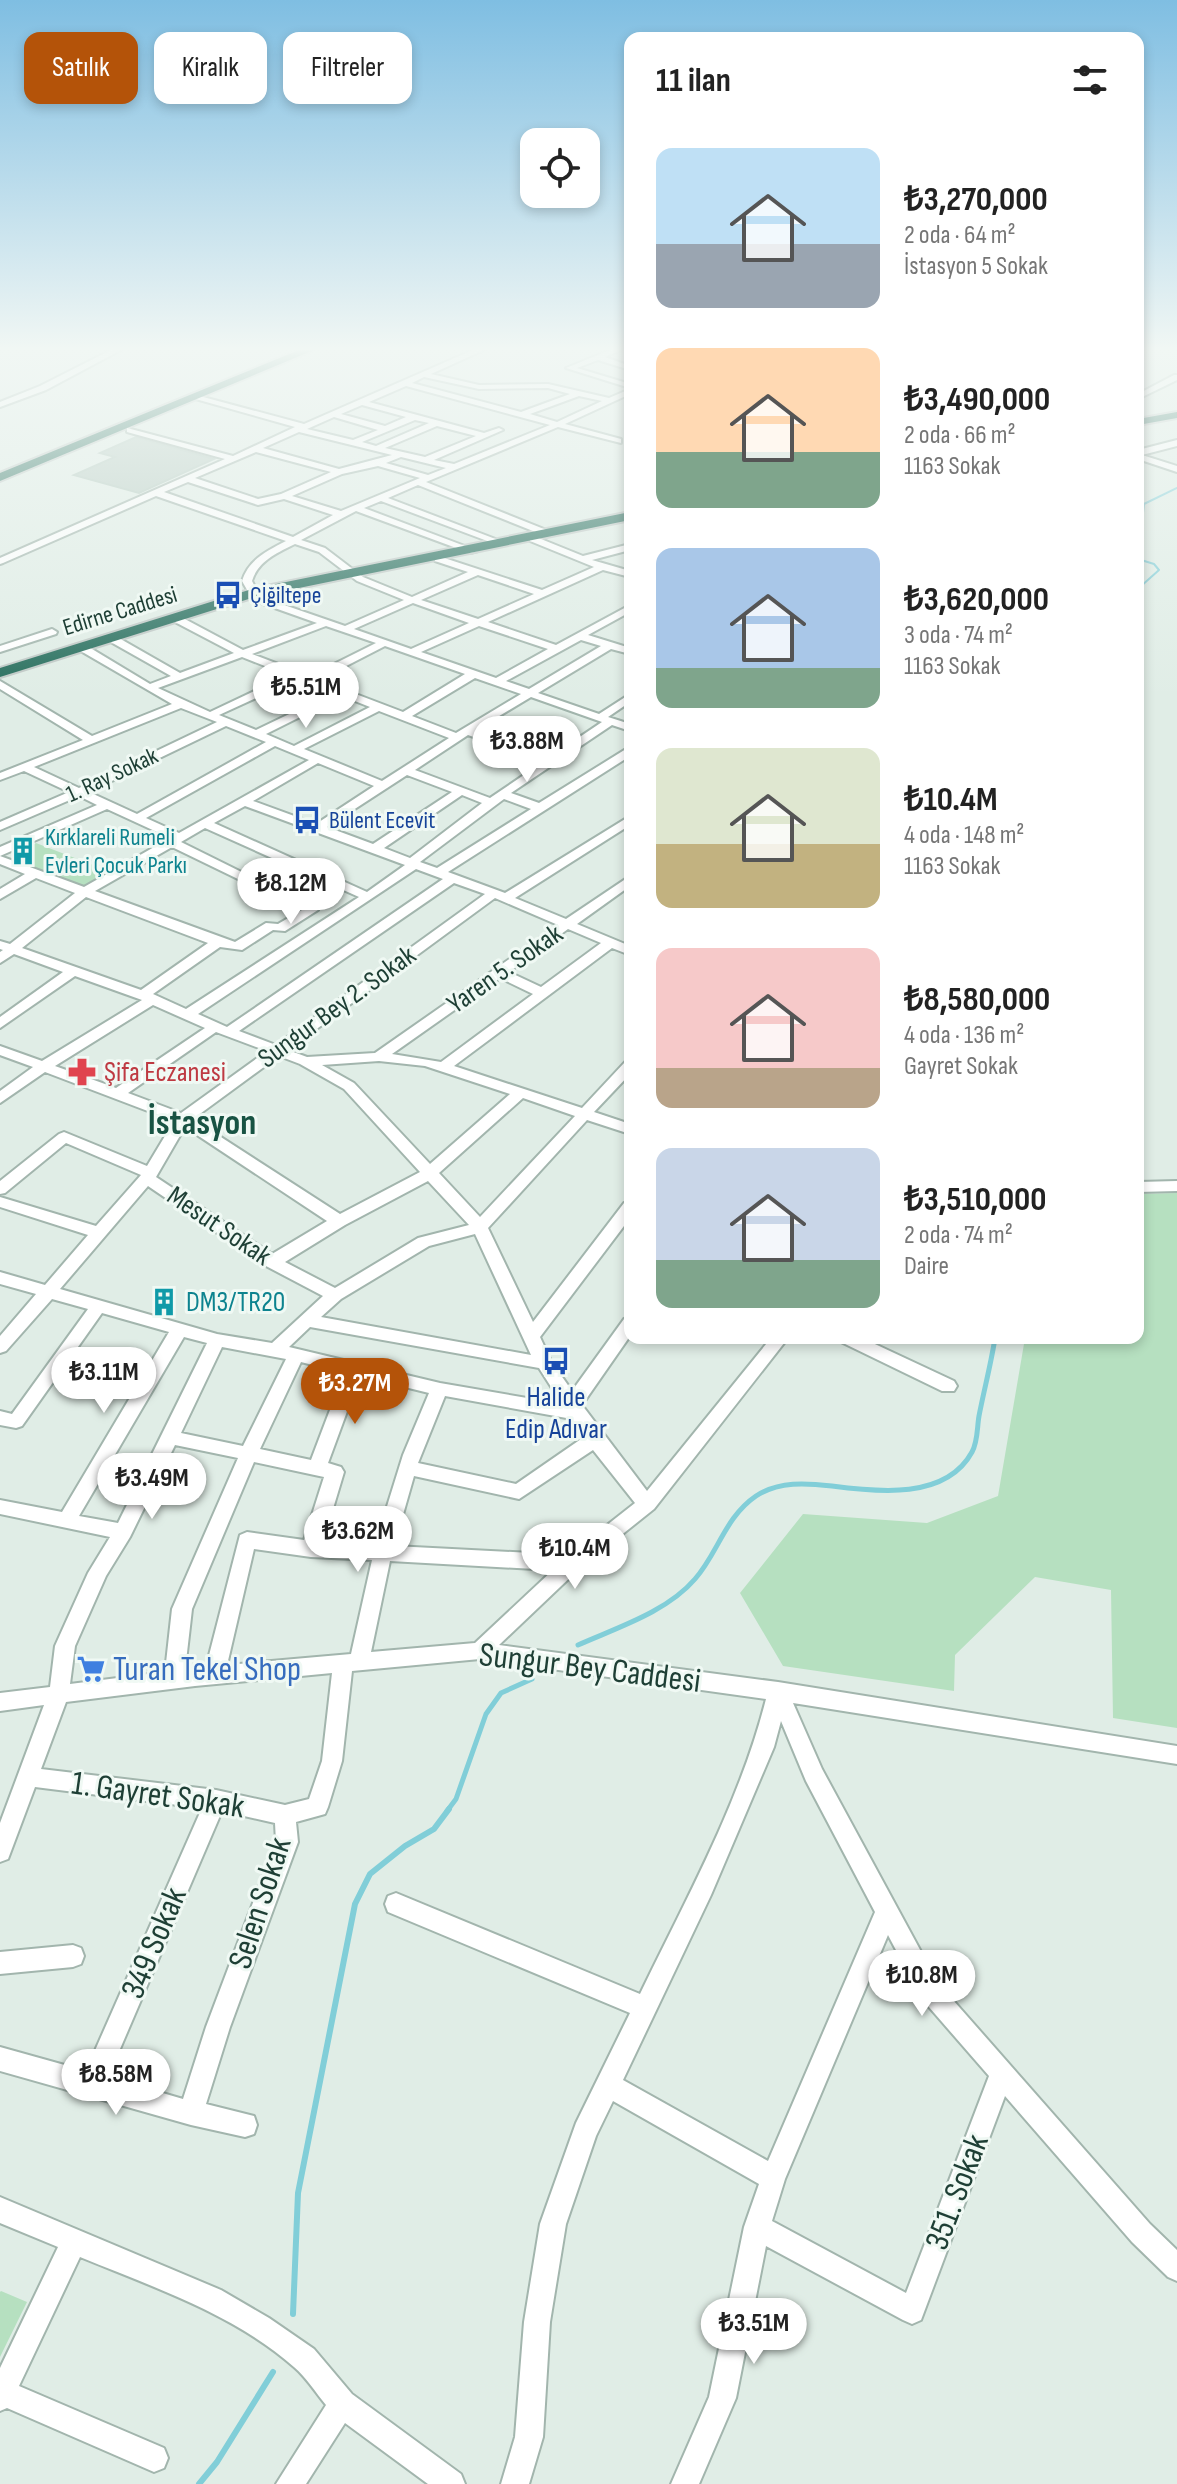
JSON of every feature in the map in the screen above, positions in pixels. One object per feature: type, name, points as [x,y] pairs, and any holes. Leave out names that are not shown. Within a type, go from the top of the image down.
[{"type":"highway","points":[[0,477],[27,466]]},
{"type":"highway","name":"Edirne Caddesi","points":[[0,675],[116,634],[255,596],[624,519]]},
{"type":"highway","name":"Edirne Caddesi","points":[[355,575],[540,536]]},
{"type":"highway","name":"Edirne Caddesi","points":[[0,675],[255,596]]},
{"type":"street","points":[[0,561],[214,466]]},
{"type":"street","points":[[317,466],[339,472]]},
{"type":"street","points":[[186,478],[258,502],[284,496],[339,472],[365,466]]},
{"type":"street","points":[[386,466],[423,480],[583,559],[624,572]]},
{"type":"street","points":[[454,467],[341,514],[292,539],[262,558],[250,571],[247,585],[255,596],[343,630],[624,726]]},
{"type":"street","points":[[154,492],[322,550],[355,575],[412,600],[555,648]]},
{"type":"street","points":[[284,496],[341,514]]},
{"type":"street","points":[[381,498],[501,543]]},
{"type":"street","points":[[238,505],[250,500]]},
{"type":"street","points":[[356,508],[472,550]]},
{"type":"street","points":[[215,513],[227,509]]},
{"type":"street","points":[[583,559],[624,548]]},
{"type":"street","points":[[609,552],[624,557]]},
{"type":"street","points":[[438,559],[541,593]]},
{"type":"street","points":[[410,653],[602,567]]},
{"type":"street","points":[[343,630],[477,572]]},
{"type":"street","points":[[497,682],[624,611]]},
{"type":"street","points":[[177,619],[243,654],[376,708],[551,761]]},
{"type":"street","points":[[149,688],[325,623]]},
{"type":"street","points":[[0,649],[52,632]]},
{"type":"street","points":[[579,636],[624,649]]},
{"type":"street","points":[[113,639],[180,677]]},
{"type":"street","points":[[310,680],[384,643]]},
{"type":"street","points":[[316,829],[462,734],[610,645]]},
{"type":"street","points":[[83,648],[181,704],[382,785]]},
{"type":"street","points":[[403,717],[473,674]]},
{"type":"street","points":[[209,716],[297,675]]},
{"type":"street","points":[[0,684],[91,740]]},
{"type":"street","points":[[256,735],[340,693]]},
{"type":"street","points":[[187,1015],[368,897],[496,798],[551,761],[624,702]]},
{"type":"street","points":[[0,777],[181,704]]},
{"type":"street","points":[[294,750],[376,708]]},
{"type":"street","name":"1. Ray Sokak","points":[[0,826],[224,723]]},
{"type":"street","points":[[136,819],[274,742]]},
{"type":"street","points":[[437,873],[624,755]]},
{"type":"street","points":[[0,959],[7,947],[83,893],[318,759]]},
{"type":"street","points":[[0,860],[237,947],[271,926],[280,928],[312,910],[136,819],[24,767]]},
{"type":"street","points":[[405,770],[461,791],[540,808]]},
{"type":"street","points":[[373,850],[461,791]]},
{"type":"street","points":[[246,802],[500,895],[624,948]]},
{"type":"street","points":[[0,852],[104,806]]},
{"type":"street","points":[[204,823],[368,897]]},
{"type":"street","name":"Sungur Bey 2. Sokak","points":[[0,1347],[148,1175],[183,1119],[500,895],[624,823]]},
{"type":"street","points":[[0,895],[33,874]]},
{"type":"street","points":[[116,1095],[222,1030],[452,878]]},
{"type":"street","name":"Yaren 5. Sokak","points":[[379,1057],[624,884]]},
{"type":"street","points":[[0,1098],[148,997],[218,942]]},
{"type":"street","points":[[445,1066],[611,942]]},
{"type":"street","points":[[7,947],[148,997],[222,1030],[305,1061],[349,1086],[480,1227],[544,1363],[595,1439],[647,1504]]},
{"type":"street","points":[[0,1024],[74,970]]},
{"type":"street","points":[[499,972],[542,993]]},
{"type":"street","points":[[0,1050],[183,1119],[339,1221]]},
{"type":"street","points":[[305,1061],[379,1057],[445,1066],[624,1127]]},
{"type":"street","points":[[275,1350],[335,1295],[424,1242],[480,1227],[624,1072]]},
{"type":"street","points":[[272,1262],[339,1221],[429,1174],[521,1092]]},
{"type":"street","name":"Mesut Sokak","points":[[0,1189],[64,1137],[148,1175],[272,1262],[335,1295]]},
{"type":"street","points":[[1144,1187],[1177,1186]]},
{"type":"street","points":[[0,1202],[100,1233]]},
{"type":"street","points":[[532,1335],[624,1226]]},
{"type":"street","points":[[0,1278],[217,1340],[275,1350],[440,1389],[575,1409]]},
{"type":"street","points":[[0,1418],[16,1421],[98,1307]]},
{"type":"street","points":[[308,1321],[544,1363]]},
{"type":"street","points":[[66,1521],[179,1330]]},
{"type":"street","points":[[575,1409],[624,1332]]},
{"type":"street","points":[[0,1852],[59,1693],[65,1646],[98,1573],[123,1532],[217,1340]]},
{"type":"street","points":[[480,1651],[573,1563],[647,1504],[775,1344]]},
{"type":"street","points":[[860,1344],[948,1386]]},
{"type":"street","points":[[174,1680],[182,1609],[248,1455],[296,1355]]},
{"type":"street","points":[[317,1468],[354,1369]]},
{"type":"street","points":[[351,1663],[380,1553],[425,1420],[440,1389]]},
{"type":"street","points":[[169,1437],[335,1472],[311,1549]]},
{"type":"street","points":[[408,1468],[519,1492],[595,1439]]},
{"type":"street","points":[[0,1507],[123,1532]]},
{"type":"street","points":[[214,1676],[247,1540],[311,1549],[573,1563]]},
{"type":"street","name":"Sungur Bey Caddesi","points":[[0,1702],[174,1680],[480,1651],[778,1691],[1177,1755]]},
{"type":"street","name":"Selen Sokak","points":[[191,2113],[218,2027],[287,1842],[285,1815],[317,1807],[332,1761],[351,1663]]},
{"type":"street","points":[[778,1691],[813,1774],[930,1991],[1141,2233],[1177,2268]]},
{"type":"street","points":[[515,2484],[529,2437],[537,2322],[553,2224],[585,2132],[703,1888],[764,1747],[778,1691]]},
{"type":"street","name":"1. Gayret Sokak","points":[[29,1777],[216,1800],[285,1815]]},
{"type":"street","name":"349 Sokak","points":[[92,2086],[216,1800]]},
{"type":"street","points":[[396,1904],[645,2008]]},
{"type":"street","points":[[685,2484],[722,2398],[757,2227],[773,2178],[887,1911]]},
{"type":"street","points":[[0,1963],[73,1956]]},
{"type":"street","points":[[0,2059],[191,2113],[245,2125]]},
{"type":"street","name":"351. Sokak","points":[[757,2227],[912,2311],[1002,2073]]},
{"type":"street","points":[[608,2085],[773,2178]]},
{"type":"street","points":[[0,2210],[212,2299],[260,2327],[305,2358],[342,2404],[451,2484]]},
{"type":"street","points":[[75,2240],[1,2393],[154,2458]]},
{"type":"street","points":[[290,2484],[342,2404]]},
{"type":"green space","points":[[36,843],[111,872],[83,889],[8,860]]},
{"type":"green space","points":[[1177,1193],[1177,1728],[1113,1718],[1111,1590],[1035,1577],[955,1655],[954,1691],[783,1666],[740,1593],[803,1514],[927,1523],[998,1496],[1024,1344],[1144,1344],[1144,1194]]},
{"type":"green space","points":[[0,2292],[27,2302],[0,2357]]},
{"type":"building","points":[[95,466],[199,466],[139,493],[74,475]]},
{"type":"waterway","points":[[1144,504],[1177,488]]},
{"type":"waterway","points":[[1144,561],[1154,564],[1159,570],[1144,583]]},
{"type":"waterway","points":[[578,1645],[656,1610],[683,1591],[703,1569],[737,1514],[765,1491],[783,1485],[803,1484],[889,1491],[928,1485],[945,1478],[960,1467],[972,1452],[994,1344]]},
{"type":"waterway","points":[[447,1811],[456,1799],[486,1714],[501,1693],[532,1679]]},
{"type":"waterway","points":[[293,2314],[298,2193],[355,1904],[370,1874],[405,1846],[434,1829],[449,1809]]},
{"type":"waterway","points":[[199,2484],[217,2462],[273,2372]]},
{"type":"place","name":"Çİğiltepe","points":[[228,595]]},
{"type":"place","name":"Bülent Ecevit","points":[[307,820]]},
{"type":"place","name":"Kırklareli Rumeli Evleri Çocuk Parkı","points":[[23,851]]},
{"type":"place","name":"Şifa Eczanesi","points":[[82,1072]]},
{"type":"place","name":"DM3/TR20","points":[[164,1302]]},
{"type":"place","name":"Halide Edip Adıvar","points":[[556,1361]]},
{"type":"place","name":"Turan Tekel Shop","points":[[91,1669]]},
{"type":"district","name":"İstasyon","points":[[202,1123]]}]
